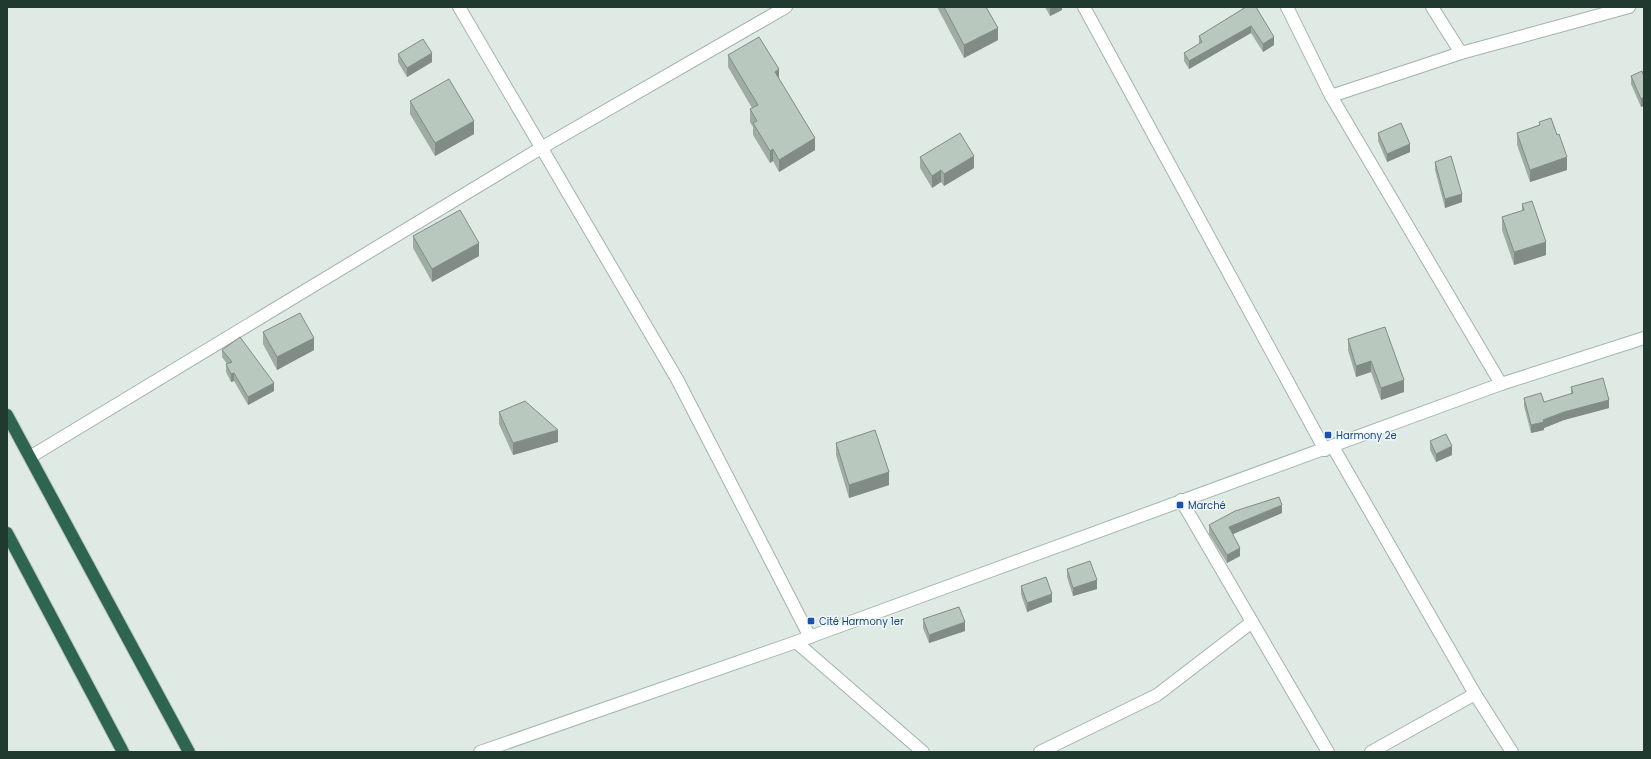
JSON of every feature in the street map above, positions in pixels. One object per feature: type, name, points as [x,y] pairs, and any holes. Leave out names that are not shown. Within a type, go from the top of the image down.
[{"type":"highway","points":[[7,415],[189,752]]},
{"type":"highway","points":[[7,533],[123,752]]},
{"type":"street","points":[[459,7],[677,379],[810,637]]},
{"type":"street","points":[[30,457],[541,148],[786,7]]},
{"type":"street","points":[[1084,7],[1329,448],[1475,694],[1512,752]]},
{"type":"street","points":[[1287,7],[1331,96],[1502,384]]},
{"type":"street","points":[[1432,7],[1461,53]]},
{"type":"street","points":[[1331,96],[1461,53],[1629,7]]},
{"type":"street","points":[[480,752],[810,637],[1181,500],[1329,448],[1502,384],[1644,338]]},
{"type":"street","points":[[1181,500],[1328,752]]},
{"type":"street","points":[[1040,752],[1157,695],[1252,622]]},
{"type":"street","points":[[796,642],[923,752]]},
{"type":"street","points":[[1371,752],[1475,694]]},
{"type":"building","points":[[944,7],[986,7],[998,28],[964,45]]},
{"type":"building","points":[[1246,7],[1256,7],[1274,37],[1263,44],[1251,26],[1189,61],[1184,53],[1202,42],[1199,36]]},
{"type":"building","points":[[759,37],[779,69],[775,72],[815,138],[779,160],[773,149],[770,151],[753,123],[757,121],[750,109],[758,105],[728,55]]},
{"type":"building","points":[[423,39],[432,53],[407,68],[398,54]]},
{"type":"building","points":[[1642,71],[1644,77],[1644,97],[1641,99],[1631,76]]},
{"type":"building","points":[[449,79],[474,121],[435,143],[410,101]]},
{"type":"building","points":[[1551,118],[1557,135],[1559,134],[1567,157],[1530,170],[1517,133],[1540,125],[1539,122]]},
{"type":"building","points":[[1401,123],[1410,144],[1387,154],[1378,133]]},
{"type":"building","points":[[960,133],[974,156],[944,174],[941,170],[932,176],[920,157]]},
{"type":"building","points":[[1451,156],[1462,194],[1445,199],[1435,162]]},
{"type":"building","points":[[1532,201],[1546,242],[1514,252],[1502,217],[1524,210],[1522,204]]},
{"type":"building","points":[[460,210],[479,243],[432,269],[413,236]]},
{"type":"building","points":[[300,313],[314,338],[277,357],[263,332]]},
{"type":"building","points":[[1385,327],[1404,380],[1381,388],[1371,361],[1356,366],[1348,339]]},
{"type":"building","points":[[240,337],[274,383],[248,397],[234,373],[231,374],[226,364],[232,362],[222,350]]},
{"type":"building","points":[[1603,378],[1609,400],[1564,412],[1543,420],[1544,422],[1531,425],[1524,398],[1541,393],[1544,402],[1573,393],[1571,387]]},
{"type":"building","points":[[525,401],[558,430],[513,443],[499,412]]},
{"type":"building","points":[[875,430],[889,472],[849,485],[836,443]]},
{"type":"building","points":[[1446,434],[1452,446],[1436,454],[1430,441]]},
{"type":"building","points":[[1279,497],[1282,505],[1229,527],[1240,548],[1227,555],[1209,525],[1235,511]]},
{"type":"building","points":[[1090,561],[1097,580],[1073,588],[1067,569]]},
{"type":"building","points":[[1046,577],[1052,594],[1027,603],[1021,586]]},
{"type":"building","points":[[959,607],[965,622],[929,635],[923,619]]},
{"type":"place","name":"Harmony 2e","points":[[1328,435]]},
{"type":"place","name":"Marché","points":[[1180,505]]},
{"type":"place","name":"Cité Harmony 1er","points":[[811,621]]}]
